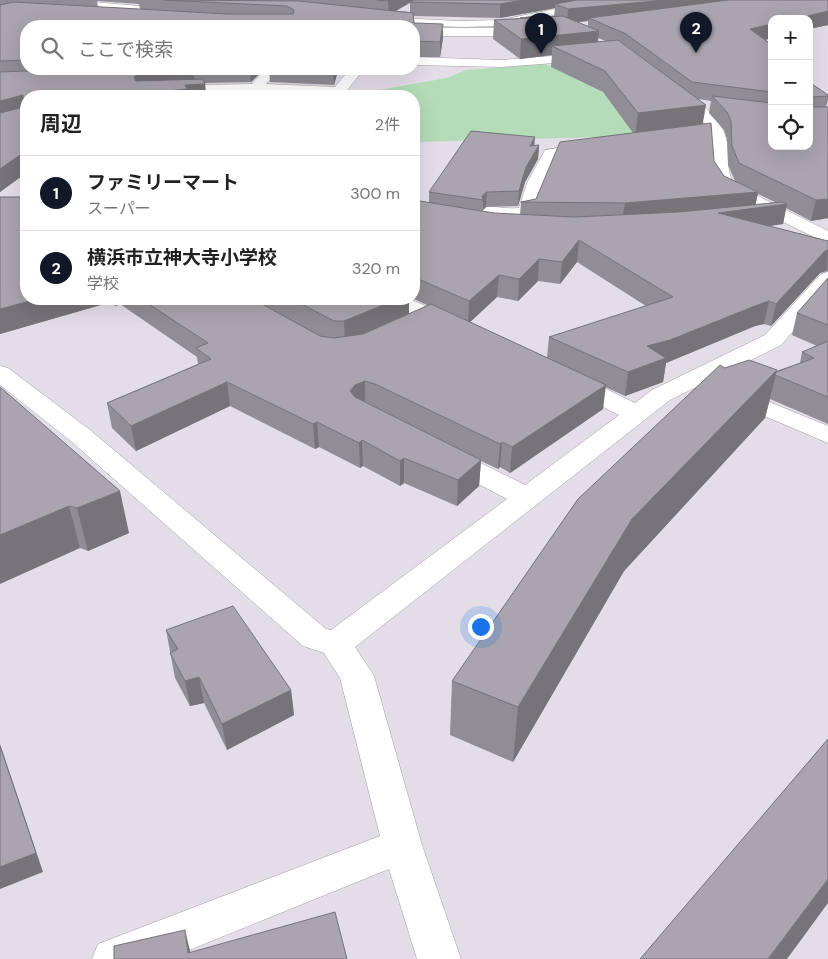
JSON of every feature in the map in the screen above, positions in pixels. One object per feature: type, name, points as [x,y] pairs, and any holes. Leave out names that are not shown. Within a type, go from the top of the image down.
[{"type":"street","points":[[76,0],[161,14],[87,15]]},
{"type":"street","points":[[420,23],[481,24],[538,17],[558,5],[600,4]]},
{"type":"street","points":[[394,20],[412,9]]},
{"type":"street","points":[[538,17],[552,23]]},
{"type":"street","points":[[366,18],[378,20]]},
{"type":"street","points":[[420,32],[471,34],[540,31]]},
{"type":"street","points":[[420,62],[462,66],[516,65],[600,56]]},
{"type":"street","points":[[256,88],[267,75]]},
{"type":"street","points":[[340,90],[352,75]]},
{"type":"street","points":[[186,90],[256,88],[298,90]]},
{"type":"street","points":[[666,88],[712,123],[717,132],[720,177],[728,188],[778,215],[828,238]]},
{"type":"street","points":[[689,104],[716,108]]},
{"type":"street","points":[[697,134],[717,132]]},
{"type":"street","points":[[532,229],[503,228],[465,216],[527,213],[536,183],[551,153],[609,146]]},
{"type":"street","points":[[749,218],[778,215]]},
{"type":"street","points":[[336,644],[661,395],[773,340],[828,278]]},
{"type":"street","points":[[406,305],[467,334]]},
{"type":"street","points":[[406,328],[431,316]]},
{"type":"street","points":[[548,372],[638,414]]},
{"type":"street","points":[[0,373],[81,436],[315,638],[336,644],[358,676],[402,845],[439,959]]},
{"type":"street","points":[[696,378],[828,435]]},
{"type":"street","points":[[426,446],[528,498]]},
{"type":"street","points":[[114,959],[402,845]]},
{"type":"green space","points":[[545,64],[603,92],[635,136],[420,142],[420,90],[379,90],[447,78],[466,70]]},
{"type":"building","points":[[164,0],[299,1],[413,13],[414,20],[20,20],[20,60],[0,61],[0,5],[14,2],[228,14],[293,14],[294,10],[287,6]]},
{"type":"building","points":[[414,0],[524,0],[500,4],[410,2]]},
{"type":"building","points":[[577,0],[666,0],[568,9],[555,4]]},
{"type":"building","points":[[728,0],[828,0],[828,11],[812,15],[768,15],[768,25],[750,29],[768,42],[768,92],[692,82],[626,34],[589,18]]},
{"type":"building","points":[[563,16],[599,31],[521,39],[494,20]]},
{"type":"building","points":[[420,23],[443,24],[440,42],[420,41]]},
{"type":"building","points":[[618,40],[706,105],[638,113],[605,71],[552,46]]},
{"type":"building","points":[[20,71],[20,75],[137,75],[134,77],[136,81],[203,79],[205,84],[185,85],[187,89],[177,90],[20,90],[20,96],[0,101],[0,72]]},
{"type":"building","points":[[813,85],[828,95],[813,97]]},
{"type":"building","points":[[712,96],[768,103],[768,150],[813,150],[813,107],[828,107],[828,199],[816,200],[739,163],[732,146],[731,121],[727,112]]},
{"type":"building","points":[[20,108],[20,155],[0,169],[0,113]]},
{"type":"building","points":[[711,123],[714,161],[724,176],[758,192],[625,203],[521,202],[536,199],[560,142]]},
{"type":"building","points":[[471,131],[535,137],[530,146],[539,145],[526,167],[519,191],[487,192],[482,196],[483,200],[429,192]]},
{"type":"building","points":[[0,197],[20,197],[20,304],[0,309]]},
{"type":"building","points":[[420,201],[494,213],[575,217],[679,212],[782,202],[787,204],[718,213],[828,241],[828,250],[776,304],[769,301],[670,340],[647,346],[666,358],[628,372],[549,337],[673,297],[579,240],[562,262],[539,259],[519,279],[499,275],[469,301],[420,280]]},
{"type":"building","points":[[828,278],[828,325],[797,313]]},
{"type":"building","points":[[431,304],[606,385],[512,447],[502,442],[500,444],[375,384],[365,381],[355,385],[350,391],[355,397],[481,460],[458,480],[404,458],[400,461],[362,440],[359,443],[317,422],[313,424],[227,382],[131,426],[107,403],[211,359],[196,348],[208,343],[150,305],[264,305],[320,336],[334,338],[363,334]]},
{"type":"building","points":[[303,305],[383,305],[344,321],[334,321]]},
{"type":"building","points":[[828,341],[828,397],[775,375],[776,372],[814,358],[802,352]]},
{"type":"building","points":[[749,360],[777,370],[632,519],[518,707],[452,681],[578,499],[720,365],[725,368]]},
{"type":"building","points":[[0,387],[120,491],[77,508],[69,506],[0,535]]},
{"type":"building","points":[[233,606],[291,690],[222,724],[199,677],[185,681],[170,653],[178,649],[166,630]]},
{"type":"building","points":[[828,739],[828,879],[768,959],[640,959]]},
{"type":"building","points":[[0,746],[36,853],[0,867]]},
{"type":"building","points":[[335,912],[347,959],[114,959],[114,946],[185,930],[188,953]]},
{"type":"place","name":"横浜市立神大寺小学校","points":[[696,53]]},
{"type":"place","name":"ファミリーマート","points":[[541,54]]}]
